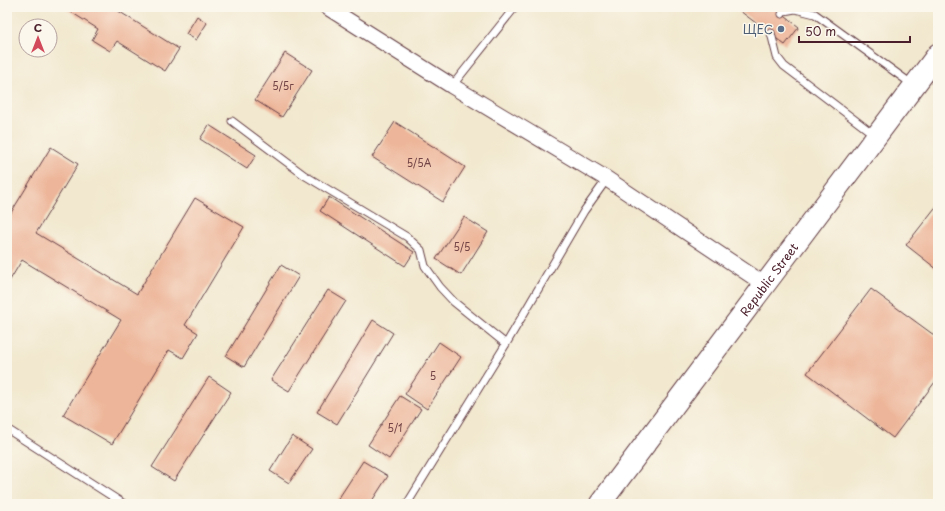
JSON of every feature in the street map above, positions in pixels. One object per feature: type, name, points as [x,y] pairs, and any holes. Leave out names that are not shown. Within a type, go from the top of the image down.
[{"type":"main road","name":"Republic Street","points":[[600,504],[938,54]]},
{"type":"street","points":[[327,7],[452,86],[607,179],[764,284]]},
{"type":"lane","points":[[452,86],[515,7]]},
{"type":"lane","points":[[782,14],[790,10],[804,8],[815,14],[914,85]]},
{"type":"lane","points":[[771,33],[777,57],[784,66],[876,136]]},
{"type":"lane","points":[[232,121],[304,175],[407,237],[421,250],[425,266],[440,287],[454,302],[506,344]]},
{"type":"lane","points":[[407,504],[506,344],[584,211],[607,179]]},
{"type":"lane","points":[[7,430],[124,504]]},
{"type":"building","points":[[63,7],[112,7],[179,49],[165,71],[117,41],[110,51],[92,40],[98,29]]},
{"type":"building","points":[[743,7],[773,7],[799,27],[785,45],[740,11]]},
{"type":"building","points":[[197,16],[207,23],[196,40],[186,34]]},
{"type":"building","points":[[285,53],[312,70],[282,117],[255,100]]},
{"type":"building","points":[[395,122],[465,167],[443,202],[372,157]]},
{"type":"building","points":[[209,125],[256,155],[247,169],[200,139]]},
{"type":"building","points":[[51,147],[78,164],[36,233],[137,294],[195,198],[244,227],[185,325],[198,333],[183,358],[169,350],[112,444],[63,415],[121,320],[22,260],[7,285],[7,215],[9,216]]},
{"type":"building","points":[[329,197],[414,252],[405,266],[320,211]]},
{"type":"building","points":[[938,204],[938,270],[906,245]]},
{"type":"building","points":[[464,217],[488,232],[461,275],[436,259]]},
{"type":"building","points":[[281,265],[299,276],[244,367],[226,356]]},
{"type":"building","points":[[871,289],[938,338],[938,378],[893,438],[807,373]]},
{"type":"building","points":[[328,290],[346,301],[289,391],[271,380]]},
{"type":"building","points":[[373,320],[393,333],[337,424],[317,412]]},
{"type":"building","points":[[439,342],[461,357],[427,409],[405,394]]},
{"type":"building","points":[[209,377],[231,392],[174,481],[152,467]]},
{"type":"building","points":[[400,396],[421,409],[389,459],[368,445]]},
{"type":"building","points":[[292,436],[312,449],[289,483],[270,471]]},
{"type":"building","points":[[363,461],[388,476],[370,504],[335,504]]},
{"type":"place","name":"ЩЕС","points":[[781,29]]}]
